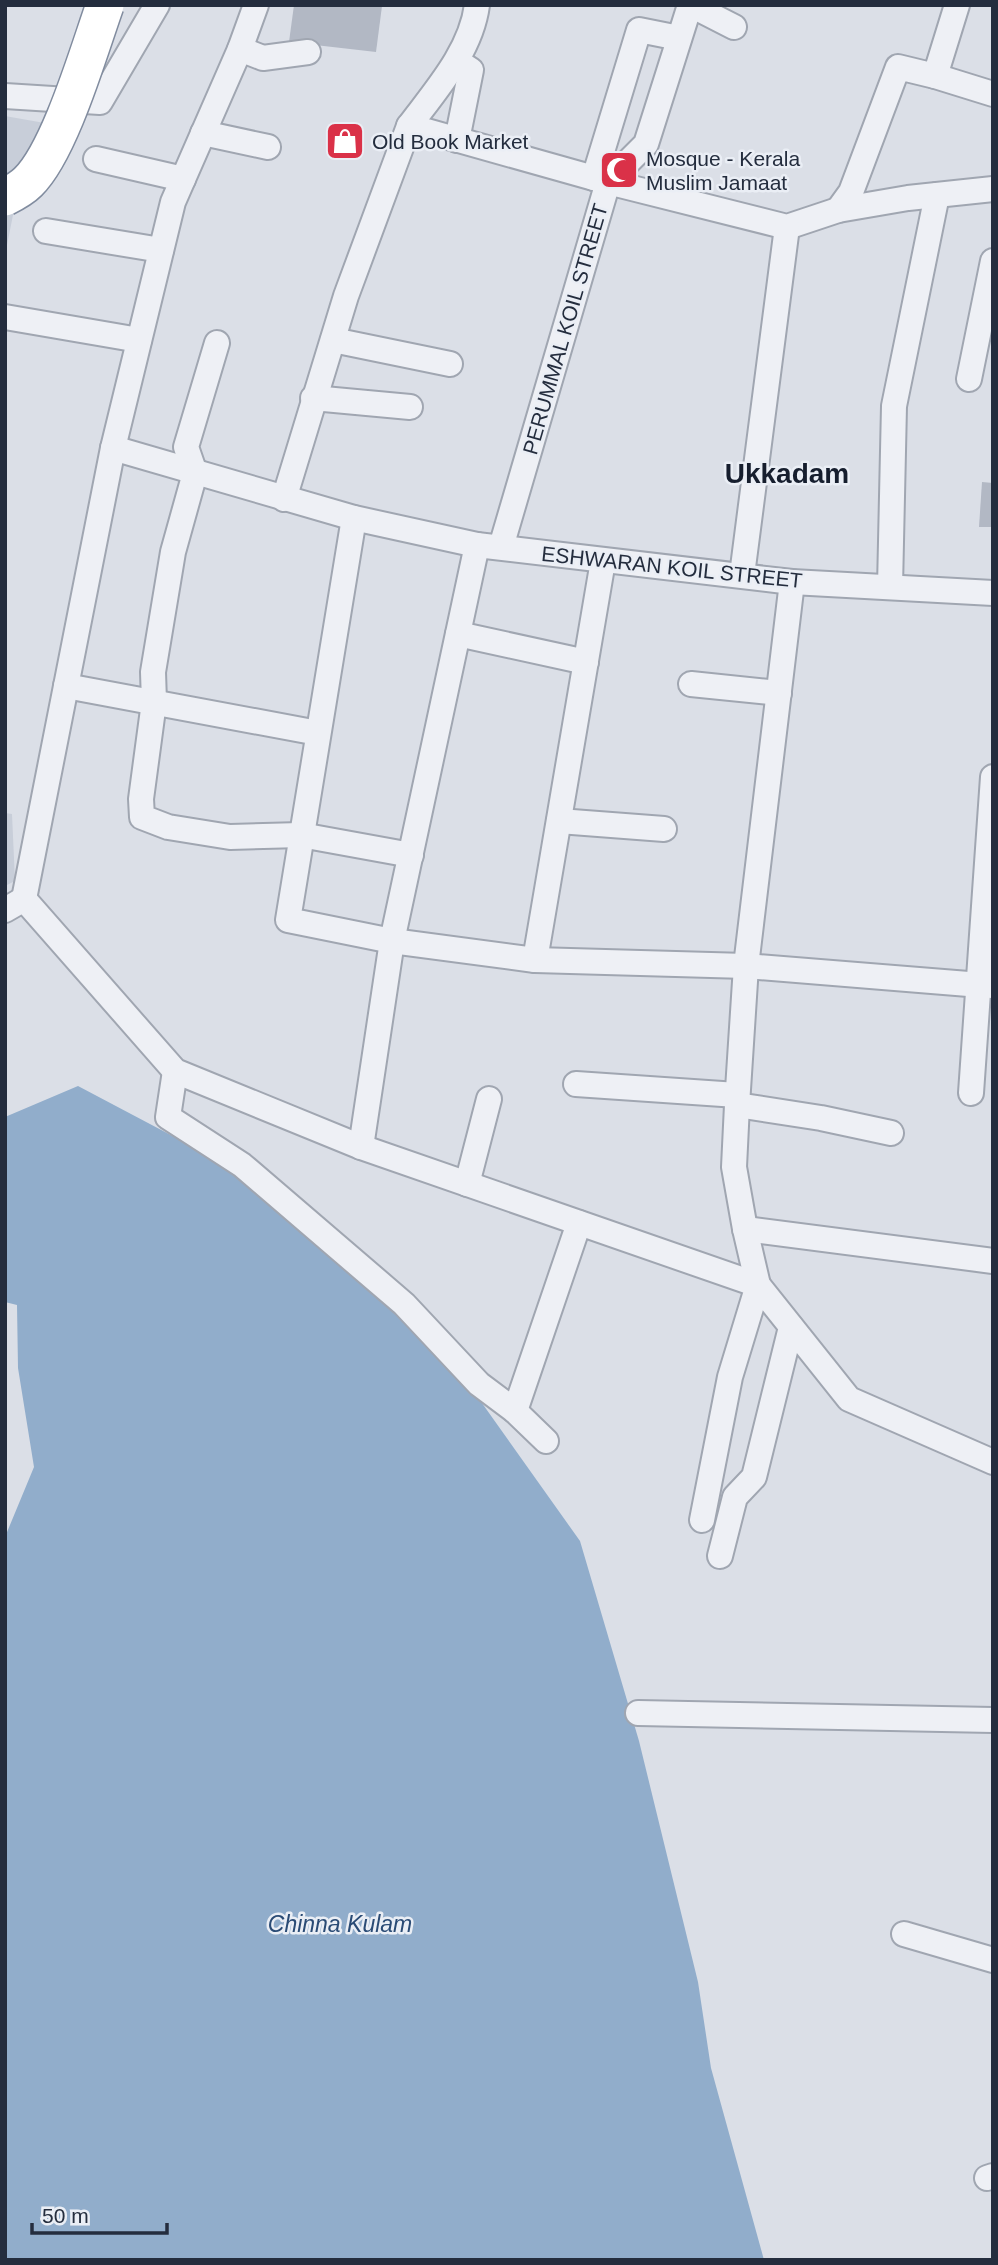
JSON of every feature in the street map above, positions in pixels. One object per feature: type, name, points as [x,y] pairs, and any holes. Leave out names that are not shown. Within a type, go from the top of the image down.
[{"type":"highway","points":[[5,170],[22,152],[40,116],[82,5]]},
{"type":"highway","points":[[5,197],[28,182],[53,142],[105,5]]},
{"type":"street","points":[[5,96],[100,103],[157,5]]},
{"type":"street","points":[[256,5],[240,49],[173,202],[113,448],[66,686],[15,905],[175,1070],[361,1147],[758,1285]]},
{"type":"street","points":[[284,499],[346,296],[409,126],[457,61],[476,16],[477,5]]},
{"type":"street","points":[[690,5],[734,27]]},
{"type":"street","name":"PERUMMAL KOIL STREET","points":[[361,1147],[392,941],[458,634],[489,546],[601,180],[646,144],[690,5]]},
{"type":"street","points":[[935,76],[957,5]]},
{"type":"street","points":[[601,180],[639,30],[680,38]]},
{"type":"street","points":[[240,49],[263,58],[308,52]]},
{"type":"street","points":[[457,61],[471,70],[457,140]]},
{"type":"street","points":[[838,209],[850,192],[898,67],[993,94]]},
{"type":"street","points":[[409,126],[601,180],[787,227],[838,209],[993,189]]},
{"type":"street","points":[[203,133],[268,147]]},
{"type":"street","points":[[96,159],[183,179]]},
{"type":"street","points":[[890,587],[894,406],[937,195]]},
{"type":"street","points":[[742,575],[787,227]]},
{"type":"street","points":[[46,231],[161,250]]},
{"type":"street","points":[[969,379],[993,261]]},
{"type":"street","points":[[5,317],[139,340]]},
{"type":"street","points":[[333,340],[450,364]]},
{"type":"street","points":[[217,343],[186,447],[195,472],[173,552],[153,672],[154,702],[141,799],[142,817],[169,827],[230,837],[301,835],[411,855]]},
{"type":"street","points":[[314,398],[410,407]]},
{"type":"street","name":"ESHWARAN KOIL STREET","points":[[113,448],[354,518],[489,546],[792,582],[993,593]]},
{"type":"street","points":[[354,518],[288,920],[392,941],[536,960],[746,966],[986,985]]},
{"type":"street","points":[[536,960],[603,561]]},
{"type":"street","points":[[792,582],[746,966],[734,1167],[745,1229],[758,1285],[849,1399],[993,1462]]},
{"type":"street","points":[[458,634],[586,662]]},
{"type":"street","points":[[691,684],[779,693]]},
{"type":"street","points":[[66,686],[318,733]]},
{"type":"street","points":[[971,1093],[986,985],[993,777]]},
{"type":"street","points":[[559,821],[664,829]]},
{"type":"street","points":[[175,1070],[168,1117],[242,1165],[404,1304],[478,1384],[515,1411],[546,1441]]},
{"type":"street","points":[[576,1084],[737,1100],[891,1133]]},
{"type":"street","points":[[467,1184],[489,1099]]},
{"type":"street","points":[[515,1411],[579,1223]]},
{"type":"street","points":[[745,1229],[993,1261]]},
{"type":"street","points":[[702,1520],[730,1377],[758,1285]]},
{"type":"street","points":[[720,1556],[735,1497],[754,1477],[791,1327]]},
{"type":"street","points":[[638,1713],[993,1720]]},
{"type":"street","points":[[904,1934],[993,1960]]},
{"type":"shaded area","points":[[5,116],[56,125],[18,190],[5,255]]},
{"type":"shaded area","points":[[5,813],[12,814],[15,881],[5,886]]},
{"type":"water","name":"Chinna Kulam","points":[[78,1086],[184,1142],[325,1237],[462,1375],[580,1541],[639,1741],[698,1982],[711,2068],[764,2260],[5,2260],[5,1537],[34,1467],[18,1368],[17,1305],[5,1302],[5,1117]]},
{"type":"building","points":[[294,5],[382,6],[376,52],[289,42]]},
{"type":"building","points":[[982,482],[993,483],[993,527],[979,527]]},
{"type":"place","name":"Old Book Market","points":[[345,141]]},
{"type":"place","name":"Mosque - Kerala Muslim Jamaat","points":[[619,170]]},
{"type":"district","name":"Ukkadam","points":[[787,473]]}]
